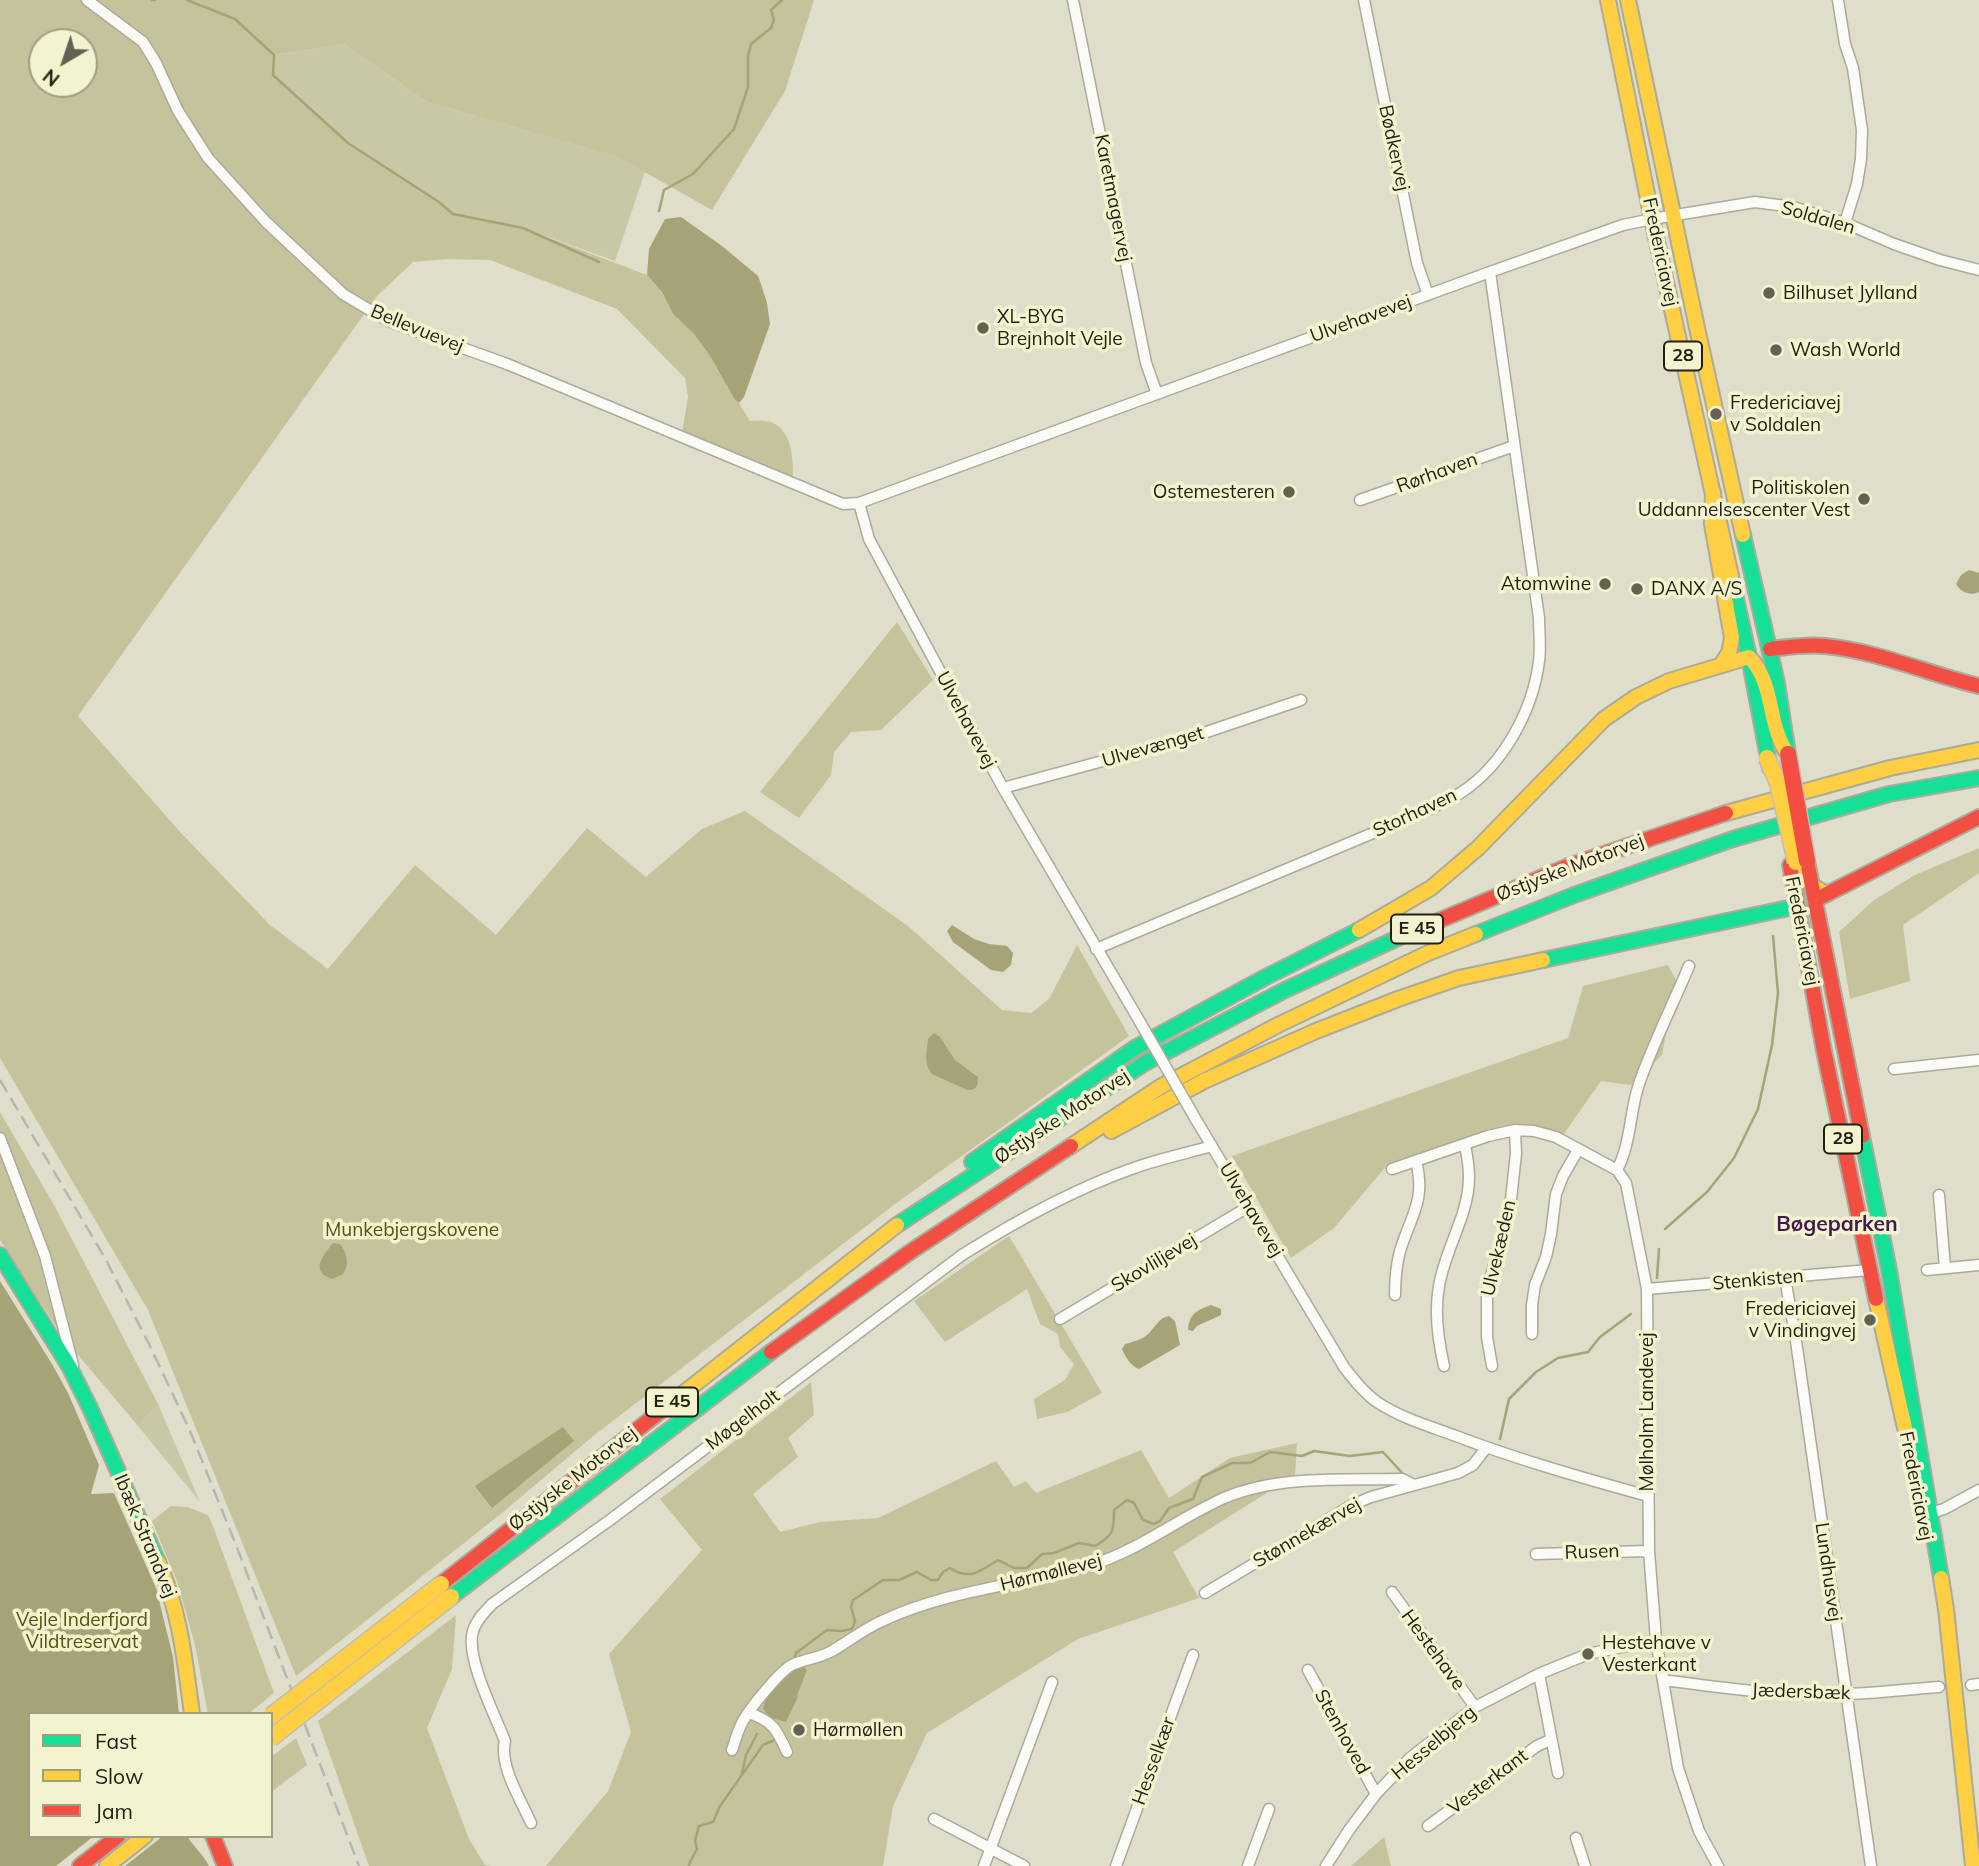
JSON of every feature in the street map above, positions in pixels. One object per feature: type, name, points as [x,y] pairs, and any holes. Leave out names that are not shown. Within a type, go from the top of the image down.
[{"type":"main road","name":"Fredericiavej","points":[[1608,0],[1652,219],[1749,657],[1767,758],[1778,783],[1798,863]]},
{"type":"main road","name":"Fredericiavej","points":[[1629,0],[1673,215],[1784,713],[1798,863],[1798,906],[1824,1051],[1927,1540],[1950,1698],[1966,1866]]},
{"type":"main road","points":[[1618,52],[1659,206],[1673,215]]},
{"type":"main road","points":[[1652,219],[1665,228],[1718,461],[1734,495]]},
{"type":"main road","points":[[1713,492],[1712,524],[1732,638],[1728,656],[1721,665]]},
{"type":"main road","points":[[903,1220],[917,1202],[1135,1048],[1348,936],[1431,887],[1478,848],[1604,719],[1636,697],[1669,681],[1788,645],[1850,649],[1979,686]]},
{"type":"main road","points":[[1749,657],[1763,673],[1777,737],[1788,754]]},
{"type":"main road","name":"Østjyske Motorvej","points":[[273,1714],[903,1220],[1145,1063],[1284,990],[1418,929],[1571,865],[1731,811],[1890,768],[1979,750]]},
{"type":"main road","name":"Østjyske Motorvej","points":[[273,1736],[743,1373],[910,1252],[1160,1087],[1278,1025],[1426,954],[1574,895],[1733,839],[1889,794],[1979,778]]},
{"type":"main road","points":[[1012,1183],[1069,1156],[1204,1081],[1316,1031],[1398,999],[1459,978],[1798,906],[1979,817]]},
{"type":"main road","points":[[1798,863],[1799,870],[1818,894]]},
{"type":"main road","name":"Fredericiavej","points":[[1818,894],[1889,1270],[1946,1609],[1973,1866]]},
{"type":"main road","name":"Ibæk Strandvej","points":[[0,1255],[69,1366],[162,1570],[187,1662],[192,1712]]},
{"type":"main road","points":[[80,1866],[115,1838]]},
{"type":"main road","points":[[107,1866],[142,1838]]},
{"type":"main road","points":[[214,1838],[225,1866]]},
{"type":"street","name":"Bellevuevej","points":[[87,0],[143,42],[178,111],[208,158],[266,222],[343,294],[388,321],[507,364],[843,504],[859,503]]},
{"type":"street","name":"Karetmagervej","points":[[1073,0],[1146,363],[1157,394]]},
{"type":"street","name":"Bødkervej","points":[[1364,0],[1417,263],[1428,295]]},
{"type":"street","points":[[1838,0],[1845,44],[1853,68],[1862,130],[1859,172],[1845,223]]},
{"type":"street","name":"Soldalen","points":[[1652,219],[1755,202],[1793,207],[1845,223],[1894,244],[1947,262],[1979,270]]},
{"type":"street","name":"Ulvehavevej","points":[[1648,1496],[1548,1469],[1416,1421],[1374,1400],[1356,1383],[1248,1208],[1003,788],[869,539],[859,503],[1490,272],[1623,225],[1652,219]]},
{"type":"street","name":"Storhaven","points":[[1096,949],[1428,810],[1462,792],[1489,768],[1511,738],[1524,715],[1534,687],[1539,659],[1539,618],[1490,272]]},
{"type":"street","name":"Rørhaven","points":[[1360,500],[1514,446]]},
{"type":"street","name":"Ulvevænget","points":[[1003,788],[1195,736],[1300,700]]},
{"type":"street","points":[[1392,1169],[1488,1136],[1515,1130],[1534,1130],[1556,1137],[1617,1170],[1625,1154],[1633,1105],[1640,1082],[1689,966]]},
{"type":"street","points":[[1894,1069],[1979,1060]]},
{"type":"street","name":"Ulvekæden","points":[[1492,1366],[1487,1337],[1487,1290],[1510,1209],[1516,1153],[1515,1130]]},
{"type":"street","name":"Ibæk Strandvej","points":[[0,1138],[45,1256],[68,1342],[73,1365],[69,1366]]},
{"type":"street","points":[[1444,1366],[1438,1339],[1438,1288],[1469,1180],[1465,1145]]},
{"type":"street","name":"Møgelholt","points":[[531,1824],[504,1761],[505,1741],[476,1667],[472,1647],[472,1632],[492,1604],[621,1512],[962,1255],[1006,1227],[1135,1167],[1212,1146]]},
{"type":"street","points":[[1532,1334],[1535,1285],[1546,1257],[1556,1194],[1578,1150]]},
{"type":"street","points":[[1395,1295],[1399,1254],[1420,1195],[1416,1161]]},
{"type":"street","name":"Mølholm Landevej","points":[[1617,1170],[1626,1182],[1647,1289],[1648,1551],[1656,1640],[1681,1779],[1699,1831],[1718,1866]]},
{"type":"street","points":[[1939,1195],[1945,1268]]},
{"type":"street","name":"Skovliljevej","points":[[1060,1319],[1248,1208]]},
{"type":"street","points":[[1927,1270],[1979,1265]]},
{"type":"street","name":"Stenkisten","points":[[1647,1289],[1869,1270]]},
{"type":"street","name":"Lundhusvej","points":[[1785,1278],[1871,1866]]},
{"type":"street","name":"Stønnekærvej","points":[[1205,1593],[1352,1505],[1371,1497],[1458,1473],[1473,1465],[1486,1447]]},
{"type":"street","name":"Hørmøllevej","points":[[732,1750],[741,1723],[781,1673],[792,1665],[830,1653],[882,1620],[970,1592],[1091,1565],[1116,1556],[1226,1497],[1250,1489],[1319,1480],[1402,1479],[1414,1485]]},
{"type":"street","points":[[1930,1513],[1944,1509],[1979,1490]]},
{"type":"street","name":"Rusen","points":[[1536,1554],[1648,1551]]},
{"type":"street","name":"Hestehave","points":[[1392,1592],[1475,1707]]},
{"type":"street","name":"Hesselbjerg","points":[[1326,1866],[1376,1794],[1410,1758],[1475,1707],[1539,1674],[1588,1654],[1656,1640]]},
{"type":"street","name":"Hesselkær","points":[[1116,1866],[1193,1655]]},
{"type":"street","name":"Stenhoved","points":[[1308,1670],[1376,1794]]},
{"type":"street","name":"Vesterkant","points":[[1539,1674],[1558,1773]]},
{"type":"street","name":"Jædersbæk","points":[[1663,1680],[1741,1690],[1846,1694],[1939,1688]]},
{"type":"street","points":[[984,1866],[1052,1682]]},
{"type":"street","points":[[749,1713],[762,1717],[777,1730],[787,1752]]},
{"type":"street","name":"Vesterkant","points":[[1429,1826],[1536,1746],[1550,1740]]},
{"type":"street","points":[[1248,1866],[1269,1809]]},
{"type":"street","points":[[934,1819],[1024,1866]]},
{"type":"street","points":[[1576,1838],[1585,1866]]},
{"type":"green space","name":"Munkebjergskovene","points":[[0,0],[814,0],[785,91],[712,210],[616,156],[427,102],[344,44],[274,55],[273,75],[348,143],[453,214],[523,228],[647,275],[662,292],[673,314],[694,334],[710,356],[750,421],[770,422],[785,433],[791,447],[793,479],[682,433],[688,397],[685,378],[617,309],[490,260],[413,262],[377,296],[78,716],[181,833],[270,925],[328,969],[415,865],[496,935],[587,828],[646,877],[702,829],[745,811],[908,926],[1002,1010],[1031,1013],[1049,999],[1077,945],[1129,1036],[895,1204],[592,1437],[502,1513],[296,1676],[148,1310],[0,1058]]},
{"type":"green space","points":[[344,44],[427,102],[617,156],[645,172],[615,261],[523,228],[453,214],[348,143],[273,75],[274,55]]},
{"type":"green space","points":[[897,622],[933,680],[881,730],[851,732],[834,752],[831,775],[799,818],[760,792]]},
{"type":"green space","points":[[1979,848],[1979,873],[1903,925],[1910,981],[1850,999],[1839,932],[1874,900],[1915,875]]},
{"type":"green space","points":[[1668,965],[1676,980],[1662,1055],[1631,1085],[1601,1081],[1563,1135],[1532,1125],[1488,1130],[1388,1164],[1334,1228],[1291,1258],[1232,1156],[1568,1038],[1583,986]]},
{"type":"green space","points":[[0,1112],[54,1205],[158,1404],[138,1426],[63,1337],[0,1240]]},
{"type":"green space","points":[[1009,1236],[1102,1393],[1067,1412],[1037,1419],[1034,1399],[1065,1380],[1074,1364],[1060,1347],[1058,1334],[1040,1324],[1027,1289],[945,1342],[914,1301]]},
{"type":"green space","points":[[811,1382],[814,1415],[788,1438],[798,1457],[753,1494],[780,1532],[820,1522],[878,1518],[996,1461],[1014,1487],[1026,1481],[1036,1493],[1141,1450],[1169,1498],[1230,1458],[1297,1443],[1295,1475],[1173,1552],[1199,1598],[1078,1639],[927,1733],[893,1806],[883,1866],[546,1866],[608,1791],[631,1732],[609,1654],[702,1550],[660,1499]]},
{"type":"green space","points":[[158,1404],[200,1502],[138,1426]]},
{"type":"green space","points":[[171,1506],[187,1507],[208,1515],[274,1693],[250,1712],[208,1712],[195,1645],[177,1581],[152,1521]]},
{"type":"green space","points":[[456,1615],[452,1669],[427,1728],[469,1839],[485,1865],[492,1866],[369,1866],[318,1721]]},
{"type":"green space","points":[[296,1738],[307,1765],[273,1790],[273,1755]]},
{"type":"green space","points":[[1384,1837],[1391,1866],[1351,1866]]},
{"type":"shaded area","points":[[681,217],[758,276],[767,303],[770,324],[744,397],[739,403],[710,356],[694,334],[673,314],[662,292],[647,275],[649,249],[665,219]]},
{"type":"shaded area","points":[[1969,570],[1979,573],[1979,592],[1963,592],[1956,584],[1961,575]]},
{"type":"shaded area","points":[[952,925],[974,939],[1007,946],[1013,953],[1011,965],[1003,972],[991,970],[953,942],[947,931]]},
{"type":"shaded area","points":[[934,1033],[940,1037],[955,1060],[978,1077],[975,1088],[967,1090],[932,1074],[927,1066],[926,1053],[928,1039]]},
{"type":"shaded area","points":[[333,1243],[340,1244],[347,1262],[343,1274],[332,1279],[321,1272],[320,1263]]},
{"type":"shaded area","name":"Vejle Inderfjord Vildtreservat","points":[[0,1281],[68,1393],[99,1465],[91,1494],[114,1493],[156,1588],[173,1657],[179,1712],[28,1712],[28,1838],[189,1838],[209,1866],[0,1866]]},
{"type":"shaded area","points":[[1211,1305],[1221,1309],[1221,1315],[1197,1326],[1193,1331],[1188,1330],[1194,1314]]},
{"type":"shaded area","points":[[1169,1316],[1175,1321],[1180,1345],[1139,1369],[1136,1368],[1123,1352],[1125,1344],[1145,1337],[1159,1321]]},
{"type":"shaded area","points":[[563,1427],[574,1441],[492,1508],[475,1486]]},
{"type":"shaded area","points":[[799,1666],[807,1670],[786,1722],[771,1718],[763,1709],[768,1697],[782,1680]]},
{"type":"pier","points":[[91,1838],[160,1838],[125,1866],[56,1866]]},
{"type":"waterway","points":[[187,0],[235,19],[274,55],[273,75],[348,143],[453,214],[523,228],[599,262]]},
{"type":"waterway","points":[[659,211],[664,190],[693,174],[734,129],[748,87],[748,56],[751,44],[771,28],[774,20],[771,10],[782,0]]},
{"type":"waterway","points":[[1665,1229],[1707,1192],[1734,1158],[1758,1109],[1772,1045],[1778,993],[1773,936]]},
{"type":"waterway","points":[[1657,1278],[1659,1249]]},
{"type":"waterway","points":[[1500,1439],[1509,1399],[1536,1372],[1558,1358],[1588,1352],[1600,1337],[1631,1314]]},
{"type":"waterway","points":[[794,1660],[796,1653],[827,1630],[852,1629],[855,1621],[851,1607],[853,1600],[883,1580],[899,1580],[917,1572],[931,1580],[938,1580],[943,1572],[950,1568],[969,1574],[998,1560],[1014,1568],[1027,1568],[1042,1554],[1054,1553],[1079,1543],[1095,1546],[1109,1535],[1113,1528],[1114,1510],[1127,1500],[1134,1503],[1143,1520],[1154,1524],[1160,1521],[1169,1508],[1193,1499],[1202,1477],[1232,1463],[1250,1463],[1270,1452],[1302,1456],[1314,1451],[1350,1456],[1383,1452],[1404,1475]]},
{"type":"waterway","points":[[742,1773],[746,1755],[757,1734]]},
{"type":"waterway","points":[[689,1866],[697,1849],[695,1841],[699,1826],[713,1822],[720,1806],[763,1745],[774,1740]]},
{"type":"railway","points":[[0,1080],[105,1258],[190,1431],[359,1866]]},
{"type":"traffic: fast","points":[[1743,535],[1777,683],[1788,754]]},
{"type":"traffic: fast","points":[[1731,576],[1770,768]]},
{"type":"traffic: fast","points":[[1476,934],[1574,895],[1733,839],[1889,794],[1979,778]]},
{"type":"traffic: fast","points":[[1543,960],[1798,906]]},
{"type":"traffic: fast","points":[[972,1162],[1135,1048],[1359,930]]},
{"type":"traffic: fast","points":[[897,1225],[1145,1063],[1285,990],[1400,937]]},
{"type":"traffic: fast","points":[[1862,1136],[1889,1270],[1941,1578]]},
{"type":"traffic: fast","points":[[0,1255],[69,1366],[158,1562]]},
{"type":"traffic: fast","points":[[451,1597],[771,1352]]},
{"type":"traffic: slow","points":[[1608,0],[1652,219],[1731,576]]},
{"type":"traffic: slow","points":[[1628,0],[1743,535]]},
{"type":"traffic: slow","points":[[1713,492],[1712,524],[1732,638],[1729,653],[1721,665]]},
{"type":"traffic: slow","points":[[1359,930],[1431,888],[1478,848],[1604,719],[1636,697],[1669,681],[1749,657],[1763,680],[1776,730],[1788,754]]},
{"type":"traffic: slow","points":[[1726,813],[1890,768],[1979,750]]},
{"type":"traffic: slow","points":[[1767,758],[1778,783],[1796,862]]},
{"type":"traffic: slow","points":[[1796,862],[1808,881],[1827,894]]},
{"type":"traffic: slow","points":[[1071,1146],[1160,1087],[1278,1025],[1426,954],[1476,934]]},
{"type":"traffic: slow","points":[[1111,1131],[1204,1081],[1316,1031],[1459,978],[1543,960]]},
{"type":"traffic: slow","points":[[676,1399],[897,1225]]},
{"type":"traffic: slow","points":[[1876,1299],[1905,1428]]},
{"type":"traffic: slow","points":[[158,1562],[177,1617],[192,1712]]},
{"type":"traffic: slow","points":[[1941,1578],[1973,1866]]},
{"type":"traffic: slow","points":[[273,1714],[441,1584]]},
{"type":"traffic: slow","points":[[273,1736],[451,1597]]},
{"type":"traffic: slow","points":[[107,1866],[142,1838]]},
{"type":"traffic: jam","points":[[1770,649],[1811,645],[1845,649],[1979,686]]},
{"type":"traffic: jam","points":[[1788,754],[1807,861]]},
{"type":"traffic: jam","points":[[1400,937],[1571,865],[1726,813]]},
{"type":"traffic: jam","points":[[1815,900],[1979,817]]},
{"type":"traffic: jam","points":[[1807,861],[1862,1136]]},
{"type":"traffic: jam","points":[[1790,865],[1824,1051],[1876,1299]]},
{"type":"traffic: jam","points":[[771,1352],[910,1252],[1071,1146]]},
{"type":"traffic: jam","points":[[441,1584],[676,1399]]},
{"type":"traffic: jam","points":[[80,1866],[115,1838]]},
{"type":"traffic: jam","points":[[214,1838],[225,1866]]},
{"type":"place","name":"Bilhuset Jylland","points":[[1769,293]]},
{"type":"place","name":"XL-BYG Brejnholt Vejle","points":[[983,328]]},
{"type":"place","name":"Wash World","points":[[1776,350]]},
{"type":"place","name":"Fredericiavej v Soldalen","points":[[1716,414]]},
{"type":"place","name":"Ostemesteren","points":[[1289,492]]},
{"type":"place","name":"Politiskolen Uddannelsescenter Vest","points":[[1864,499]]},
{"type":"place","name":"Atomwine","points":[[1605,584]]},
{"type":"place","name":"DANX A/S","points":[[1637,589]]},
{"type":"place","name":"Fredericiavej v Vindingvej","points":[[1870,1320]]},
{"type":"place","name":"Hestehave v Vesterkant","points":[[1588,1654]]},
{"type":"place","name":"Hørmøllen","points":[[799,1730]]},
{"type":"district","name":"Bøgeparken","points":[[1837,1225]]}]
